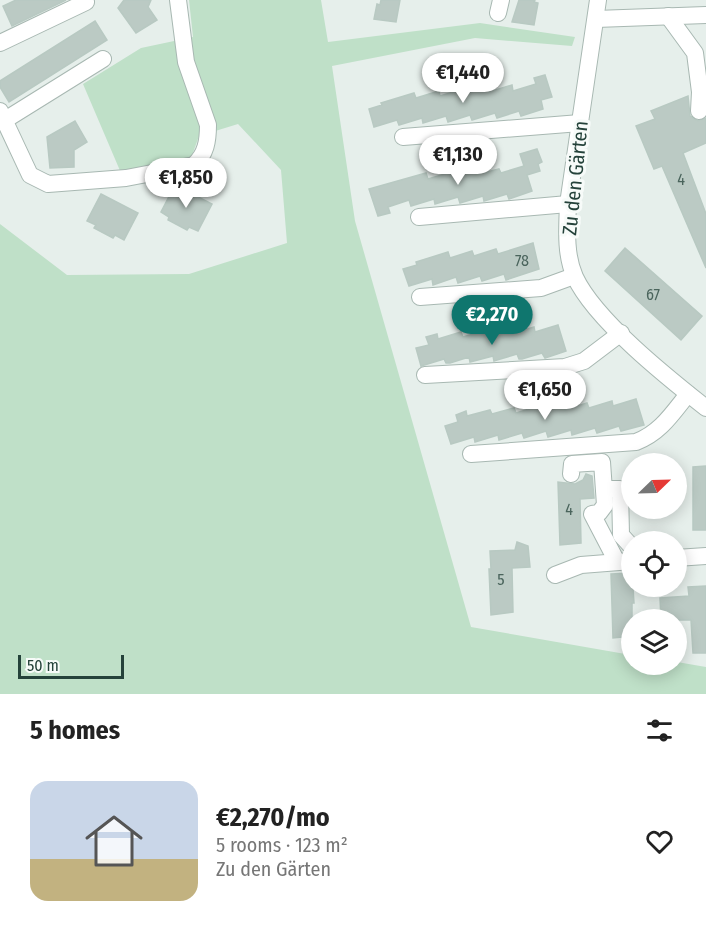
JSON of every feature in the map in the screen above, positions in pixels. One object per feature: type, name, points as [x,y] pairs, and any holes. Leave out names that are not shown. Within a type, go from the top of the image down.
[{"type":"street","points":[[103,59],[3,116],[30,175],[48,184],[126,178],[184,169],[194,165],[202,158],[206,147],[208,125],[186,62],[178,0]]},
{"type":"street","name":"Zu den Gärten","points":[[598,0],[568,204],[566,231],[568,254],[574,276],[582,290],[621,333],[706,408]]},
{"type":"street","points":[[0,43],[86,2]]},
{"type":"street","points":[[596,19],[706,15]]},
{"type":"street","points":[[668,16],[700,55],[699,111]]},
{"type":"street","points":[[403,137],[580,123]]},
{"type":"street","points":[[419,217],[568,204]]},
{"type":"street","points":[[420,297],[541,288],[574,276]]},
{"type":"street","points":[[425,375],[565,367],[584,361],[621,333]]},
{"type":"street","points":[[471,453],[636,441],[649,437],[660,429],[688,394]]},
{"type":"street","points":[[571,474],[572,464],[602,462],[605,505],[599,513],[592,513],[621,556]]},
{"type":"street","points":[[604,489],[620,489],[621,535]]},
{"type":"street","points":[[687,557],[706,556]]},
{"type":"street","points":[[555,575],[581,565],[621,561]]},
{"type":"green space","points":[[189,0],[321,0],[328,42],[480,23],[575,37],[572,46],[475,38],[332,66],[355,221],[471,627],[621,653],[621,675],[687,675],[687,664],[706,667],[706,694],[0,694],[0,224],[67,275],[189,274],[287,243],[281,170],[238,124],[199,136],[190,161],[121,173],[83,84],[141,48],[193,37]]},
{"type":"building","points":[[16,0],[66,0],[12,26],[3,6]]},
{"type":"building","points":[[124,0],[151,0],[148,7],[157,20],[136,33],[118,8]]},
{"type":"building","points":[[381,0],[400,0],[396,22],[374,19],[377,4],[380,5]]},
{"type":"building","points":[[519,0],[535,0],[534,2],[538,3],[534,25],[512,22]]},
{"type":"building","points":[[95,21],[107,40],[9,102],[0,87],[0,81]]},
{"type":"building","points":[[545,75],[552,97],[541,100],[543,109],[521,116],[519,111],[497,118],[495,113],[472,120],[470,115],[448,122],[446,116],[423,123],[422,118],[399,125],[397,120],[374,127],[369,109],[414,93],[416,98],[439,91],[440,96],[463,89],[464,93],[487,88],[489,92],[512,85],[513,91],[536,84],[534,78]]},
{"type":"building","points":[[688,96],[690,116],[698,121],[706,118],[706,143],[683,153],[706,214],[706,268],[662,166],[654,169],[636,126],[655,119],[651,111]]},
{"type":"building","points":[[75,121],[87,142],[74,150],[74,167],[50,168],[47,137]]},
{"type":"building","points":[[537,149],[542,162],[538,164],[540,171],[527,175],[532,191],[509,199],[507,194],[484,201],[483,196],[460,203],[458,197],[435,204],[434,199],[411,206],[409,200],[388,207],[390,213],[378,216],[369,189],[426,173],[428,179],[451,172],[454,176],[475,170],[476,175],[499,169],[501,173],[524,166],[520,154]]},
{"type":"building","points":[[175,185],[212,204],[198,231],[189,227],[187,230],[168,220],[169,217],[161,212]]},
{"type":"building","points":[[101,194],[138,213],[124,240],[115,235],[113,238],[94,228],[96,225],[87,221]]},
{"type":"building","points":[[533,243],[539,269],[506,280],[504,274],[482,281],[480,276],[458,283],[456,277],[433,285],[432,279],[409,286],[403,269],[417,265],[416,262],[448,252],[450,258],[472,251],[474,256],[496,249],[498,254]]},
{"type":"building","points":[[625,248],[702,316],[681,340],[605,271]]},
{"type":"building","points":[[558,325],[566,351],[545,358],[542,353],[519,359],[517,354],[494,361],[493,356],[470,362],[469,357],[450,363],[446,363],[444,359],[421,366],[416,348],[429,345],[426,337],[437,334],[438,339],[461,332],[463,337],[486,330],[487,336],[510,329],[511,334],[534,327],[535,332]]},
{"type":"building","points":[[636,399],[644,425],[621,431],[619,426],[597,433],[595,428],[572,435],[571,430],[548,437],[546,431],[524,438],[522,433],[499,440],[498,435],[475,442],[474,437],[451,444],[445,426],[458,422],[456,415],[466,411],[467,416],[490,410],[492,414],[514,408],[516,413],[539,406],[540,411],[563,404],[565,410],[587,403],[589,408],[612,401],[613,406]]},
{"type":"building","points":[[706,466],[706,530],[693,530],[693,467]]},
{"type":"building","points":[[586,474],[592,476],[594,498],[580,499],[581,543],[560,545],[558,482],[575,484],[583,480]]},
{"type":"building","points":[[517,542],[528,546],[530,567],[512,568],[513,612],[491,615],[490,551],[515,550]]},
{"type":"building","points":[[611,574],[621,574],[621,597],[634,597],[634,603],[632,603],[632,609],[621,609],[621,637],[613,638]]},
{"type":"building","points":[[706,586],[706,653],[693,653],[691,620],[687,620],[687,609],[660,609],[660,598],[687,597],[689,596],[688,587]]}]
